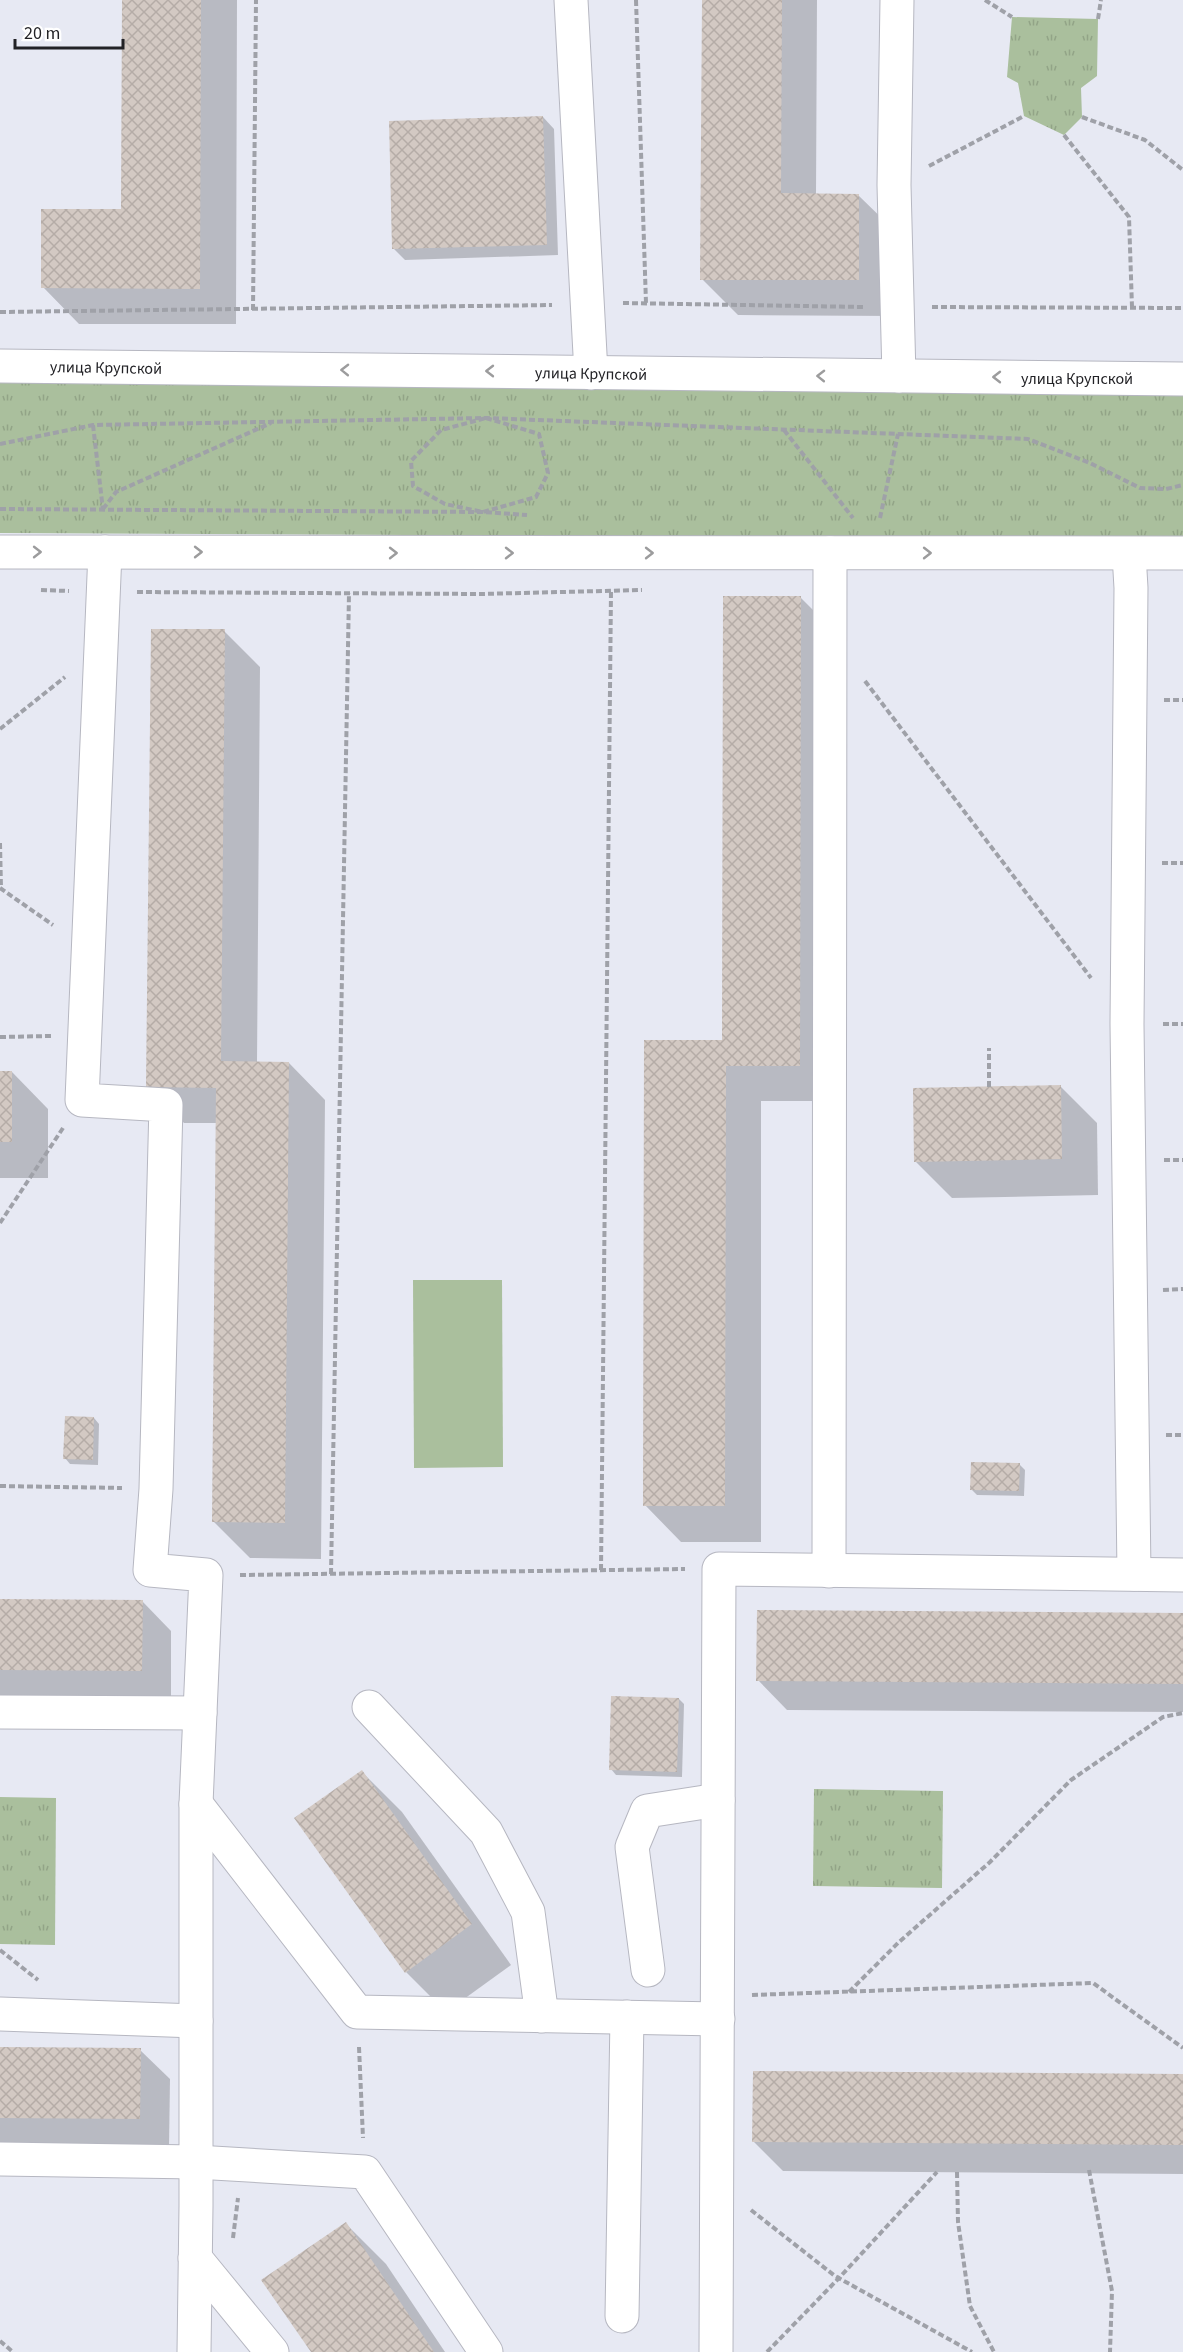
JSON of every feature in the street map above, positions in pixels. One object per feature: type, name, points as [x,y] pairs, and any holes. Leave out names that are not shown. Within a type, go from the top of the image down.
[{"type":"street","points":[[571,0],[591,373]]},
{"type":"street","points":[[897,0],[894,185],[899,376]]},
{"type":"street","name":"улица Крупской","points":[[0,366],[1183,379]]},
{"type":"street","points":[[0,552],[1183,553]]},
{"type":"street","points":[[105,552],[82,1100],[166,1105],[156,1489],[150,1570],[206,1575],[196,1804],[194,2352]]},
{"type":"street","points":[[829,1571],[830,553]]},
{"type":"street","points":[[1129,554],[1131,599],[1127,1024],[1134,1574]]},
{"type":"street","points":[[716,2352],[719,1569],[1183,1575]]},
{"type":"street","points":[[369,1707],[486,1832],[528,1912],[542,2016]]},
{"type":"street","points":[[0,1712],[200,1713]]},
{"type":"street","points":[[648,1970],[632,1846],[647,1811],[718,1800]]},
{"type":"street","points":[[196,1804],[357,2012],[627,2018],[718,2008]]},
{"type":"street","points":[[0,2014],[196,2021]]},
{"type":"street","points":[[622,2316],[627,2018]]},
{"type":"street","points":[[0,2159],[196,2162],[365,2172],[486,2352]]},
{"type":"street","points":[[195,2258],[272,2352]]},
{"type":"path","points":[[253,310],[256,0]]},
{"type":"path","points":[[636,0],[646,303]]},
{"type":"path","points":[[985,0],[1012,17]]},
{"type":"path","points":[[1098,19],[1101,0]]},
{"type":"path","points":[[894,185],[1024,116]]},
{"type":"path","points":[[1082,117],[1145,140],[1183,170]]},
{"type":"path","points":[[1064,135],[1129,217],[1132,307]]},
{"type":"path","points":[[486,418],[539,434],[548,473],[536,497],[483,512],[445,504],[413,486],[411,460],[441,430],[486,418]]},
{"type":"path","points":[[0,444],[93,425],[486,418],[1028,439],[1090,463],[1140,488],[1167,489],[1183,485]]},
{"type":"path","points":[[93,425],[103,510],[116,492],[273,421]]},
{"type":"path","points":[[784,430],[853,518]]},
{"type":"path","points":[[880,519],[898,434]]},
{"type":"path","points":[[601,1570],[611,591]]},
{"type":"path","points":[[331,1574],[349,593]]},
{"type":"path","points":[[831,636],[1127,1024]]},
{"type":"path","points":[[0,729],[100,648]]},
{"type":"path","points":[[0,843],[0,888],[88,949]]},
{"type":"path","points":[[0,1037],[85,1035]]},
{"type":"path","points":[[989,1048],[989,1087]]},
{"type":"path","points":[[0,1223],[82,1100]]},
{"type":"path","points":[[0,1486],[156,1489]]},
{"type":"path","points":[[206,1575],[719,1569]]},
{"type":"path","points":[[849,1992],[898,1942],[990,1862],[1071,1780],[1163,1717],[1183,1713]]},
{"type":"path","points":[[718,2008],[849,1992],[1093,1983],[1183,2048]]},
{"type":"path","points":[[357,2012],[365,2172]]},
{"type":"path","points":[[233,2241],[242,2165]]},
{"type":"path","points":[[1089,2170],[1112,2291],[1110,2352]]},
{"type":"path","points":[[767,2352],[937,2172]]},
{"type":"path","points":[[957,2172],[958,2222],[970,2306],[994,2352]]},
{"type":"path","points":[[750,2209],[839,2278],[972,2352]]},
{"type":"path","points":[[0,2342],[14,2352]]},
{"type":"green space","points":[[1012,17],[1098,19],[1097,76],[1081,88],[1082,117],[1064,135],[1024,116],[1018,83],[1007,77]]},
{"type":"green space","points":[[0,379],[1183,390],[1183,539],[0,533]]},
{"type":"green space","points":[[413,1280],[502,1280],[503,1467],[414,1468]]},
{"type":"green space","points":[[814,1789],[943,1791],[942,1888],[813,1886]]},
{"type":"green space","points":[[0,1797],[56,1798],[55,1945],[0,1944]]},
{"type":"building","points":[[122,0],[201,0],[200,289],[41,288],[41,209],[121,209]]},
{"type":"building","points":[[702,0],[782,0],[781,193],[859,194],[859,280],[700,280]]},
{"type":"building","points":[[543,116],[547,245],[392,249],[389,121]]},
{"type":"building","points":[[723,596],[801,596],[800,1066],[726,1066],[725,1506],[643,1506],[644,1040],[722,1040]]},
{"type":"building","points":[[151,629],[225,629],[221,1061],[289,1062],[285,1523],[212,1522],[216,1088],[146,1087]]},
{"type":"building","points":[[0,1071],[12,1071],[12,1142],[0,1142]]},
{"type":"building","points":[[1061,1085],[1062,1159],[914,1162],[913,1088]]},
{"type":"building","points":[[65,1416],[94,1417],[93,1460],[63,1459]]},
{"type":"building","points":[[971,1462],[1020,1463],[1019,1491],[970,1490]]},
{"type":"building","points":[[0,1599],[143,1600],[142,1671],[0,1670]]},
{"type":"building","points":[[757,1610],[1183,1613],[1183,1684],[756,1681]]},
{"type":"building","points":[[611,1696],[679,1698],[677,1772],[609,1770]]},
{"type":"building","points":[[362,1770],[472,1924],[405,1973],[294,1818]]},
{"type":"building","points":[[0,2047],[141,2048],[140,2119],[0,2118]]},
{"type":"building","points":[[753,2071],[1183,2074],[1183,2145],[752,2142]]},
{"type":"building","points":[[346,2222],[434,2352],[311,2352],[261,2280]]}]
